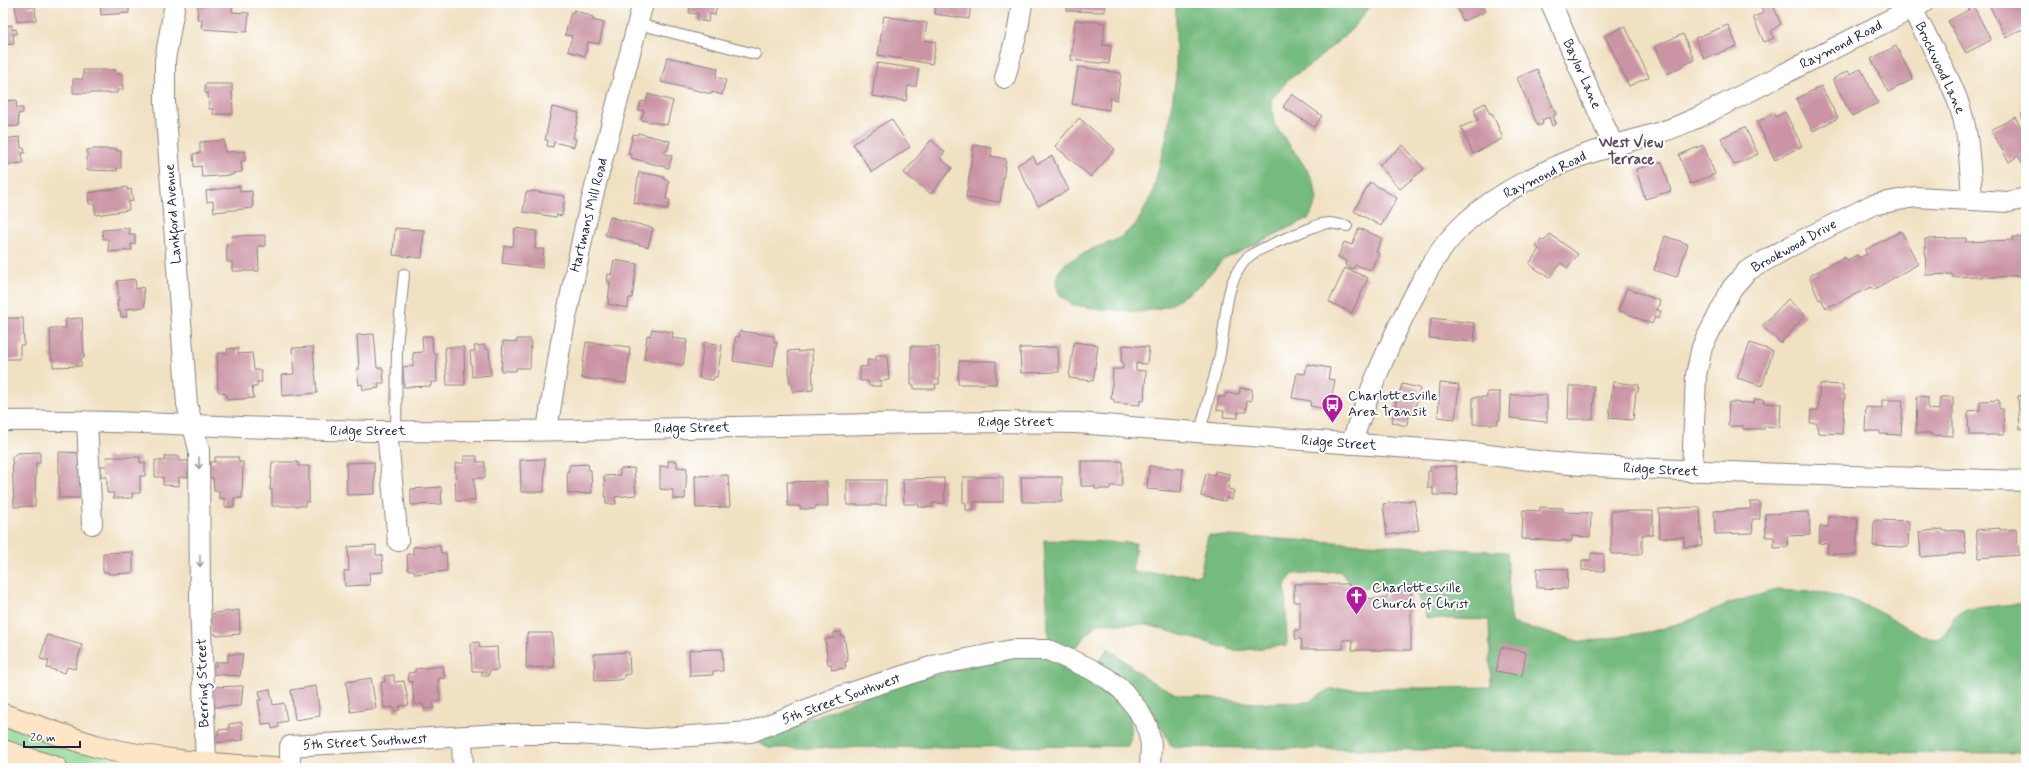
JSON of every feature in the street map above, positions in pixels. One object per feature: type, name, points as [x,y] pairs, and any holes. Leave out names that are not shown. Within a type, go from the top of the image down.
[{"type":"main road","points":[[3,715],[96,746],[206,764],[275,768]]},
{"type":"main road","points":[[3,751],[56,768]]},
{"type":"street","name":"Lankford Avenue","points":[[175,3],[165,60],[165,102],[187,404],[193,426]]},
{"type":"street","name":"Hartmans Mill Road","points":[[547,430],[561,342],[585,226],[644,3]]},
{"type":"street","points":[[1005,78],[1018,29],[1022,3]]},
{"type":"street","name":"Baylor Lane","points":[[1557,5],[1613,145]]},
{"type":"street","name":"Raymond Road","points":[[1351,444],[1373,383],[1403,317],[1434,260],[1457,231],[1480,210],[1506,192],[1561,164],[1613,145],[1665,130],[1701,116],[1917,6]]},
{"type":"street","name":"Brockwood Lane","points":[[1917,6],[1957,98],[1963,116],[1969,147],[1972,200]]},
{"type":"street","name":"Brookwood Drive","points":[[1692,472],[1696,375],[1702,347],[1732,288],[1747,270],[1790,246],[1872,205],[1915,197],[2009,202],[2026,198]]},
{"type":"street","name":"Ridge Street","points":[[3,421],[87,422],[272,430],[391,431],[547,430],[999,422],[1076,423],[1464,452],[1512,457],[1537,462],[1692,472],[2026,481]]},
{"type":"street","points":[[87,422],[92,524]]},
{"type":"street","name":"Berring Street","points":[[193,426],[199,449],[200,602],[206,764]]},
{"type":"street","points":[[391,431],[398,541]]},
{"type":"street","name":"5th Street Southwest","points":[[290,768],[290,746],[502,734],[577,734],[646,739],[751,732],[838,697],[938,665],[1012,650],[1048,650],[1089,668],[1108,679],[1122,690],[1138,710],[1147,726],[1151,744],[1150,768]]},
{"type":"street","points":[[462,737],[463,768]]},
{"type":"lane","points":[[638,24],[755,54]]},
{"type":"lane","points":[[1200,432],[1220,358],[1228,294],[1236,275],[1248,257],[1267,247],[1321,224],[1330,223],[1347,226]]},
{"type":"lane","points":[[391,431],[404,274]]},
{"type":"green space","points":[[1176,3],[1373,3],[1351,30],[1313,63],[1289,79],[1271,100],[1274,124],[1314,181],[1317,201],[1309,218],[1223,260],[1200,285],[1169,306],[1140,312],[1073,305],[1060,295],[1056,286],[1058,273],[1066,263],[1092,249],[1118,239],[1136,225],[1152,195],[1167,136],[1176,77]]},
{"type":"green space","points":[[1208,535],[1507,552],[1511,623],[1582,642],[1650,632],[1690,620],[1730,603],[1777,590],[1827,593],[1869,607],[1918,633],[1929,638],[1938,639],[1946,632],[1955,616],[1966,609],[2026,603],[2026,753],[1517,751],[1171,747],[1150,710],[1120,680],[1098,663],[1108,648],[1145,678],[1178,695],[1254,703],[1309,702],[1330,689],[1491,687],[1489,620],[1427,618],[1413,585],[1356,588],[1339,571],[1293,574],[1285,584],[1287,645],[1236,651],[1148,625],[1097,623],[1072,652],[1049,646],[1044,540],[1136,543],[1132,572],[1200,575]]},
{"type":"green space","points":[[1040,654],[1090,676],[1119,698],[1128,712],[1131,727],[1128,746],[769,748],[758,743],[758,739],[892,686],[1015,655]]},
{"type":"green space","points":[[3,725],[163,768],[87,768],[3,741]]},
{"type":"building","points":[[15,3],[29,3],[29,7],[35,7],[36,20],[17,22]]},
{"type":"building","points":[[106,3],[129,3],[129,13],[101,15],[100,6],[106,6]]},
{"type":"building","points":[[202,3],[233,3],[232,12],[249,13],[247,32],[201,29],[202,19],[197,19],[198,5],[202,6]]},
{"type":"building","points":[[683,3],[718,3],[715,15],[710,14],[708,22],[697,20],[698,14],[689,13],[690,6],[683,5]]},
{"type":"building","points":[[936,3],[971,3],[969,19],[935,14]]},
{"type":"building","points":[[1067,3],[1105,3],[1105,12],[1067,11]]},
{"type":"building","points":[[1455,3],[1481,3],[1485,12],[1463,21]]},
{"type":"building","points":[[1772,3],[1781,24],[1771,31],[1774,38],[1764,42],[1753,17],[1763,13],[1761,7]]},
{"type":"building","points":[[1988,3],[2022,3],[2026,11],[2026,28],[2006,38]]},
{"type":"building","points":[[1974,7],[1991,40],[1966,53],[1948,21]]},
{"type":"building","points":[[574,10],[593,17],[593,20],[604,23],[599,44],[588,42],[585,56],[568,51],[572,36],[565,35],[571,12],[573,13]]},
{"type":"building","points":[[884,16],[927,23],[924,40],[936,42],[932,64],[878,55]]},
{"type":"building","points":[[1075,20],[1105,23],[1103,45],[1111,46],[1109,64],[1071,60]]},
{"type":"building","points":[[12,25],[12,30],[16,29],[17,34],[13,34],[14,44],[3,45],[3,26]]},
{"type":"building","points":[[1728,25],[1737,46],[1704,59],[1695,38]]},
{"type":"building","points":[[1625,26],[1649,77],[1629,86],[1605,36]]},
{"type":"building","points":[[1683,34],[1694,60],[1667,74],[1655,46]]},
{"type":"building","points":[[1896,46],[1913,79],[1888,92],[1871,59]]},
{"type":"building","points":[[667,57],[718,68],[716,77],[726,80],[722,95],[661,82]]},
{"type":"building","points":[[877,63],[919,69],[916,86],[908,86],[906,101],[872,96]]},
{"type":"building","points":[[1078,67],[1121,73],[1117,100],[1110,98],[1109,110],[1072,104]]},
{"type":"building","points":[[1537,69],[1556,114],[1553,116],[1556,124],[1552,126],[1549,117],[1542,120],[1543,124],[1538,126],[1517,78]]},
{"type":"building","points":[[1861,69],[1878,103],[1852,116],[1833,79],[1848,71],[1850,74]]},
{"type":"building","points":[[83,70],[116,70],[116,74],[123,74],[123,90],[117,90],[117,93],[73,93],[73,79],[83,79]]},
{"type":"building","points":[[205,84],[232,84],[233,114],[213,114],[213,109],[209,109],[208,93],[205,93]]},
{"type":"building","points":[[1821,86],[1838,118],[1813,131],[1796,99]]},
{"type":"building","points":[[648,94],[673,101],[667,125],[641,120],[644,111],[639,110],[641,101],[646,102]]},
{"type":"building","points":[[1292,94],[1322,116],[1314,127],[1283,107]]},
{"type":"building","points":[[16,100],[17,108],[23,108],[23,113],[18,114],[19,126],[3,127],[3,101]]},
{"type":"building","points":[[1485,103],[1490,114],[1492,113],[1503,138],[1473,154],[1461,127],[1478,120],[1474,109]]},
{"type":"building","points":[[552,107],[579,113],[573,138],[576,139],[574,147],[554,142],[553,147],[547,146],[548,140],[545,140]]},
{"type":"building","points":[[1785,112],[1802,146],[1775,160],[1757,122],[1774,113],[1775,117]]},
{"type":"building","points":[[2026,112],[2026,123],[2021,114]]},
{"type":"building","points":[[2015,117],[2026,136],[2026,162],[2023,164],[2018,156],[2009,162],[1991,130]]},
{"type":"building","points":[[1079,118],[1115,149],[1091,177],[1055,146]]},
{"type":"building","points":[[891,119],[910,147],[872,172],[853,144]]},
{"type":"building","points":[[1745,127],[1758,154],[1734,165],[1721,138]]},
{"type":"building","points":[[638,133],[670,141],[667,151],[664,151],[663,153],[672,156],[669,168],[631,158],[632,155],[628,154],[633,134],[637,135]]},
{"type":"building","points":[[20,137],[21,148],[24,148],[25,153],[22,153],[23,163],[3,165],[3,139]]},
{"type":"building","points":[[224,140],[225,152],[245,151],[245,161],[241,161],[242,172],[233,173],[233,175],[202,177],[201,166],[194,167],[193,154],[200,153],[200,142]]},
{"type":"building","points":[[931,140],[945,152],[940,158],[952,168],[931,194],[904,173]]},
{"type":"building","points":[[974,145],[992,148],[991,156],[1006,159],[1000,202],[966,198]]},
{"type":"building","points":[[1403,145],[1424,169],[1400,189],[1379,165]]},
{"type":"building","points":[[1703,145],[1715,174],[1690,184],[1679,155]]},
{"type":"building","points":[[117,149],[117,151],[121,151],[121,168],[117,168],[117,171],[87,170],[87,150]]},
{"type":"building","points":[[1033,156],[1037,164],[1052,156],[1069,190],[1038,206],[1017,165]]},
{"type":"building","points":[[1662,162],[1671,191],[1645,199],[1636,169]]},
{"type":"building","points":[[639,172],[664,177],[664,179],[669,181],[666,199],[670,200],[668,209],[634,203]]},
{"type":"building","points":[[1370,182],[1397,198],[1381,226],[1354,211]]},
{"type":"building","points":[[240,186],[240,192],[252,191],[253,208],[214,212],[213,201],[207,202],[206,191]]},
{"type":"building","points":[[127,187],[127,190],[131,189],[133,201],[128,202],[129,210],[96,215],[94,204],[89,204],[88,193]]},
{"type":"building","points":[[532,191],[565,196],[562,216],[557,215],[556,217],[523,212],[526,192]]},
{"type":"building","points":[[610,217],[653,228],[648,247],[605,235]]},
{"type":"building","points":[[129,228],[129,234],[135,234],[135,244],[131,244],[132,250],[109,252],[108,239],[103,239],[102,230]]},
{"type":"building","points":[[395,228],[424,230],[422,258],[393,255]]},
{"type":"building","points":[[515,228],[537,231],[535,249],[544,249],[542,268],[502,263],[504,246],[513,246]]},
{"type":"building","points":[[1359,228],[1382,238],[1376,252],[1379,253],[1371,270],[1355,265],[1353,269],[1345,265],[1347,261],[1338,257],[1344,242],[1352,245]]},
{"type":"building","points":[[1901,231],[1918,264],[1873,290],[1871,287],[1826,308],[1821,299],[1819,300],[1809,276],[1845,257],[1847,260],[1857,255],[1859,258],[1867,254],[1865,250]]},
{"type":"building","points":[[1550,234],[1578,254],[1568,268],[1561,263],[1549,278],[1529,264],[1539,249],[1536,247],[1541,239],[1544,241]]},
{"type":"building","points":[[265,235],[265,246],[258,246],[259,271],[232,271],[232,262],[227,262],[226,244],[232,243],[232,236]]},
{"type":"building","points":[[1665,236],[1688,244],[1677,277],[1654,270]]},
{"type":"building","points":[[2013,237],[2026,237],[2026,275],[1977,278],[1977,276],[1952,277],[1952,274],[1926,275],[1925,239],[1966,238],[1966,242],[2013,240]]},
{"type":"building","points":[[614,260],[637,264],[632,298],[629,298],[628,308],[608,304],[610,282],[607,281],[608,274],[611,275]]},
{"type":"building","points":[[1345,268],[1368,278],[1352,313],[1329,302]]},
{"type":"building","points":[[135,279],[136,289],[143,287],[145,307],[126,309],[127,317],[121,317],[120,311],[118,311],[117,300],[119,300],[117,281]]},
{"type":"building","points":[[1627,288],[1660,301],[1657,310],[1661,311],[1658,319],[1655,317],[1652,324],[1618,310]]},
{"type":"building","points":[[1788,299],[1805,315],[1781,343],[1762,326]]},
{"type":"building","points":[[3,318],[23,318],[24,345],[20,345],[20,359],[3,359]]},
{"type":"building","points":[[82,318],[84,358],[81,358],[81,366],[53,367],[53,359],[51,359],[50,328],[66,328],[66,319]]},
{"type":"building","points":[[1431,318],[1474,323],[1475,342],[1429,338]]},
{"type":"building","points":[[652,329],[673,332],[672,338],[687,340],[683,365],[644,359],[647,335],[650,336]]},
{"type":"building","points":[[740,331],[774,336],[774,342],[777,342],[773,367],[733,361],[736,336],[739,337]]},
{"type":"building","points":[[374,334],[377,368],[383,368],[384,383],[378,383],[379,388],[363,390],[362,384],[359,385],[357,369],[359,369],[357,335]]},
{"type":"building","points":[[422,336],[432,336],[433,353],[436,353],[437,382],[431,382],[431,386],[404,387],[403,367],[413,366],[413,353],[423,352]]},
{"type":"building","points":[[517,339],[531,339],[530,368],[516,368],[516,371],[501,371],[503,341],[517,342]]},
{"type":"building","points":[[586,342],[630,347],[626,383],[581,378]]},
{"type":"building","points":[[704,342],[722,345],[717,377],[714,377],[713,380],[699,378]]},
{"type":"building","points":[[1074,342],[1098,345],[1093,381],[1069,378]]},
{"type":"building","points":[[1750,343],[1773,351],[1762,386],[1737,378]]},
{"type":"building","points":[[485,345],[485,349],[489,349],[491,375],[472,377],[470,351],[475,351],[474,346]]},
{"type":"building","points":[[1123,345],[1149,347],[1147,364],[1136,363],[1136,370],[1146,371],[1144,401],[1140,400],[1140,405],[1114,403],[1114,399],[1111,399],[1113,369],[1123,369],[1123,362],[1121,362]]},
{"type":"building","points":[[911,346],[939,347],[939,384],[935,384],[936,389],[914,389],[914,385],[911,385]]},
{"type":"building","points":[[313,347],[317,393],[282,396],[281,375],[294,374],[292,348]]},
{"type":"building","points":[[446,347],[464,347],[465,385],[447,385]]},
{"type":"building","points":[[1058,347],[1059,372],[1021,373],[1020,348]]},
{"type":"building","points":[[238,348],[238,354],[252,353],[254,370],[261,370],[262,382],[257,382],[257,387],[252,387],[254,398],[227,400],[226,394],[218,391],[217,353],[228,353],[227,349]]},
{"type":"building","points":[[798,350],[798,352],[812,350],[813,390],[793,392],[792,384],[790,384],[788,351]]},
{"type":"building","points":[[876,355],[887,355],[889,380],[880,381],[881,386],[869,386],[868,381],[860,381],[860,367],[868,366],[867,360],[876,360]]},
{"type":"building","points":[[959,361],[996,361],[996,384],[958,384]]},
{"type":"building","points":[[1307,364],[1330,368],[1328,379],[1335,380],[1330,405],[1322,403],[1321,408],[1310,406],[1311,401],[1292,398],[1297,373],[1305,374]]},
{"type":"building","points":[[1613,382],[1639,385],[1638,392],[1636,392],[1633,420],[1609,418]]},
{"type":"building","points":[[1440,383],[1459,385],[1455,419],[1438,417]]},
{"type":"building","points":[[1402,384],[1420,388],[1415,409],[1412,408],[1406,426],[1392,422],[1396,401],[1397,402]]},
{"type":"building","points":[[1820,384],[1843,385],[1843,395],[1845,395],[1842,434],[1818,433],[1817,423],[1810,423],[1811,410],[1818,410]]},
{"type":"building","points":[[1569,386],[1594,386],[1593,419],[1568,419]]},
{"type":"building","points":[[1240,388],[1252,389],[1251,401],[1247,400],[1246,412],[1238,412],[1238,418],[1223,417],[1224,411],[1217,410],[1218,397],[1225,397],[1226,393],[1239,394]]},
{"type":"building","points":[[1487,392],[1500,392],[1500,420],[1498,420],[1498,424],[1473,424],[1473,397],[1487,397]]},
{"type":"building","points":[[1511,395],[1547,395],[1547,422],[1510,418]]},
{"type":"building","points":[[2026,395],[2026,429],[2020,429],[2018,396]]},
{"type":"building","points":[[1917,396],[1928,397],[1928,409],[1940,410],[1940,397],[1953,397],[1953,436],[1931,435],[1931,433],[1916,433]]},
{"type":"building","points":[[1755,399],[1764,400],[1763,403],[1781,404],[1780,427],[1764,426],[1764,429],[1743,429],[1743,426],[1728,426],[1729,402],[1754,403]]},
{"type":"building","points":[[1882,400],[1903,400],[1901,435],[1880,434],[1880,431],[1865,431],[1866,407],[1882,408]]},
{"type":"building","points":[[1999,400],[1999,409],[2003,409],[2004,435],[1969,435],[1968,411],[1980,410],[1980,401]]},
{"type":"building","points":[[40,452],[40,463],[36,463],[35,506],[14,507],[12,457],[17,453]]},
{"type":"building","points":[[59,452],[83,453],[82,498],[59,498]]},
{"type":"building","points":[[165,456],[179,456],[179,461],[189,461],[188,477],[179,477],[179,486],[163,485],[163,477],[155,477],[155,460],[165,461]]},
{"type":"building","points":[[464,456],[477,456],[477,462],[485,462],[485,478],[474,478],[475,501],[456,501],[455,463],[464,463]]},
{"type":"building","points":[[106,457],[140,457],[140,463],[145,462],[145,476],[140,476],[140,493],[132,493],[132,498],[113,498],[114,493],[107,493],[107,477],[101,477],[101,466],[107,466]]},
{"type":"building","points":[[215,457],[238,457],[239,462],[243,462],[242,498],[234,498],[234,507],[225,507],[225,499],[219,498],[219,491],[214,491],[213,478],[210,478],[210,462],[215,462]]},
{"type":"building","points":[[545,459],[544,492],[521,492],[520,460]]},
{"type":"building","points":[[668,461],[677,461],[677,467],[687,468],[685,499],[673,499],[673,490],[660,489],[660,466],[668,467]]},
{"type":"building","points":[[1081,461],[1122,461],[1122,486],[1110,486],[1110,489],[1095,489],[1095,486],[1081,486]]},
{"type":"building","points":[[272,462],[298,462],[298,466],[309,466],[309,502],[305,502],[305,506],[272,506],[272,490],[270,490]]},
{"type":"building","points":[[374,462],[375,494],[347,495],[346,463]]},
{"type":"building","points":[[588,464],[589,470],[591,470],[592,493],[568,494],[567,471],[569,471],[569,465]]},
{"type":"building","points":[[1149,466],[1183,469],[1181,492],[1147,489]]},
{"type":"building","points":[[1456,466],[1458,495],[1433,495],[1433,488],[1428,488],[1428,471],[1431,471],[1430,467]]},
{"type":"building","points":[[634,468],[636,495],[615,497],[616,504],[606,504],[604,476],[620,475],[620,469]]},
{"type":"building","points":[[1215,471],[1230,474],[1228,489],[1234,490],[1232,500],[1226,498],[1225,501],[1201,496],[1206,473],[1214,475]]},
{"type":"building","points":[[728,475],[730,507],[696,508],[695,476]]},
{"type":"building","points":[[963,477],[1003,477],[1003,502],[974,502],[974,510],[966,510],[966,503],[963,502]]},
{"type":"building","points":[[1021,477],[1062,477],[1062,502],[1022,502]]},
{"type":"building","points":[[944,478],[945,503],[932,503],[932,507],[919,507],[918,504],[904,504],[903,479]]},
{"type":"building","points":[[847,480],[886,480],[886,505],[847,505]]},
{"type":"building","points":[[827,481],[828,506],[815,506],[815,509],[800,509],[800,506],[788,506],[787,482]]},
{"type":"building","points":[[441,487],[442,504],[411,505],[411,489]]},
{"type":"building","points":[[1414,500],[1419,530],[1387,535],[1383,504]]},
{"type":"building","points":[[1750,502],[1760,502],[1760,519],[1752,519],[1753,533],[1715,534],[1714,511],[1751,509]]},
{"type":"building","points":[[1540,507],[1563,508],[1563,512],[1591,513],[1590,537],[1572,536],[1572,541],[1522,539],[1523,510],[1540,511]]},
{"type":"building","points":[[1700,507],[1702,546],[1684,547],[1684,537],[1660,538],[1659,509]]},
{"type":"building","points":[[1611,511],[1653,511],[1653,535],[1642,535],[1642,554],[1611,554]]},
{"type":"building","points":[[1809,512],[1810,535],[1787,536],[1788,547],[1774,548],[1774,537],[1766,537],[1765,514]]},
{"type":"building","points":[[1829,516],[1858,518],[1856,555],[1827,554],[1828,544],[1819,543],[1820,526],[1828,527]]},
{"type":"building","points":[[1874,520],[1909,521],[1908,547],[1873,546]]},
{"type":"building","points":[[2000,528],[2000,530],[2016,529],[2019,555],[1979,558],[1976,530]]},
{"type":"building","points":[[1943,529],[1944,531],[1964,530],[1966,553],[1921,557],[1919,532]]},
{"type":"building","points":[[376,545],[376,555],[382,555],[383,572],[369,573],[370,585],[345,586],[344,571],[349,571],[348,547]]},
{"type":"building","points":[[440,546],[441,553],[446,553],[447,571],[415,574],[414,570],[408,570],[407,554],[413,554],[413,547]]},
{"type":"building","points":[[133,552],[133,573],[108,574],[108,572],[103,572],[103,553]]},
{"type":"building","points":[[1591,553],[1604,554],[1604,571],[1582,570],[1582,560],[1591,560]]},
{"type":"building","points":[[1537,568],[1568,569],[1567,589],[1537,588]]},
{"type":"building","name":"Charlottesville Church of Christ","points":[[1294,584],[1349,584],[1349,599],[1387,598],[1387,591],[1411,591],[1411,650],[1352,650],[1353,640],[1343,640],[1343,649],[1302,649],[1301,639],[1295,639],[1295,630],[1300,630],[1300,602],[1294,602]]},
{"type":"building","points":[[239,610],[240,634],[216,636],[216,634],[211,634],[209,614]]},
{"type":"building","points":[[841,632],[842,637],[844,636],[848,661],[845,662],[846,668],[832,670],[831,664],[828,664],[825,639],[834,638],[833,633]]},
{"type":"building","points":[[527,633],[552,633],[554,667],[526,668]]},
{"type":"building","points":[[47,635],[82,645],[75,669],[67,667],[65,673],[47,668],[49,661],[40,659]]},
{"type":"building","points":[[479,642],[480,648],[497,647],[498,670],[489,671],[489,676],[482,676],[482,671],[472,671],[471,643]]},
{"type":"building","points":[[1501,647],[1526,652],[1522,676],[1496,671]]},
{"type":"building","points":[[722,649],[723,671],[713,671],[713,675],[690,676],[689,650]]},
{"type":"building","points":[[629,652],[630,674],[624,675],[624,678],[620,680],[595,681],[594,654]]},
{"type":"building","points":[[228,654],[243,654],[240,676],[211,674],[211,666],[216,666],[216,662],[228,662]]},
{"type":"building","points":[[443,666],[445,678],[438,679],[440,701],[433,702],[434,708],[424,709],[423,704],[414,704],[412,681],[409,682],[408,673],[415,672],[415,669]]},
{"type":"building","points":[[394,675],[394,682],[404,681],[409,705],[399,706],[400,710],[394,711],[393,707],[384,708],[381,682],[385,682],[384,676]]},
{"type":"building","points":[[371,678],[376,708],[351,712],[346,682]]},
{"type":"building","points":[[243,686],[241,706],[212,707],[211,687]]},
{"type":"building","points":[[316,686],[320,716],[295,720],[291,690]]},
{"type":"building","points":[[270,689],[273,705],[284,703],[287,721],[278,723],[279,727],[272,729],[271,723],[262,724],[258,700],[261,700],[259,691]]},
{"type":"building","points":[[242,722],[243,740],[214,743],[213,736],[218,735],[218,730],[229,729],[229,724]]},
{"type":"place","name":"Charlottesville Area Transit","points":[[1332,424]]},
{"type":"place","name":"Charlottesville Church of Christ","points":[[1356,616]]},
{"type":"district","name":"West View Terrace","points":[[1631,152]]}]
